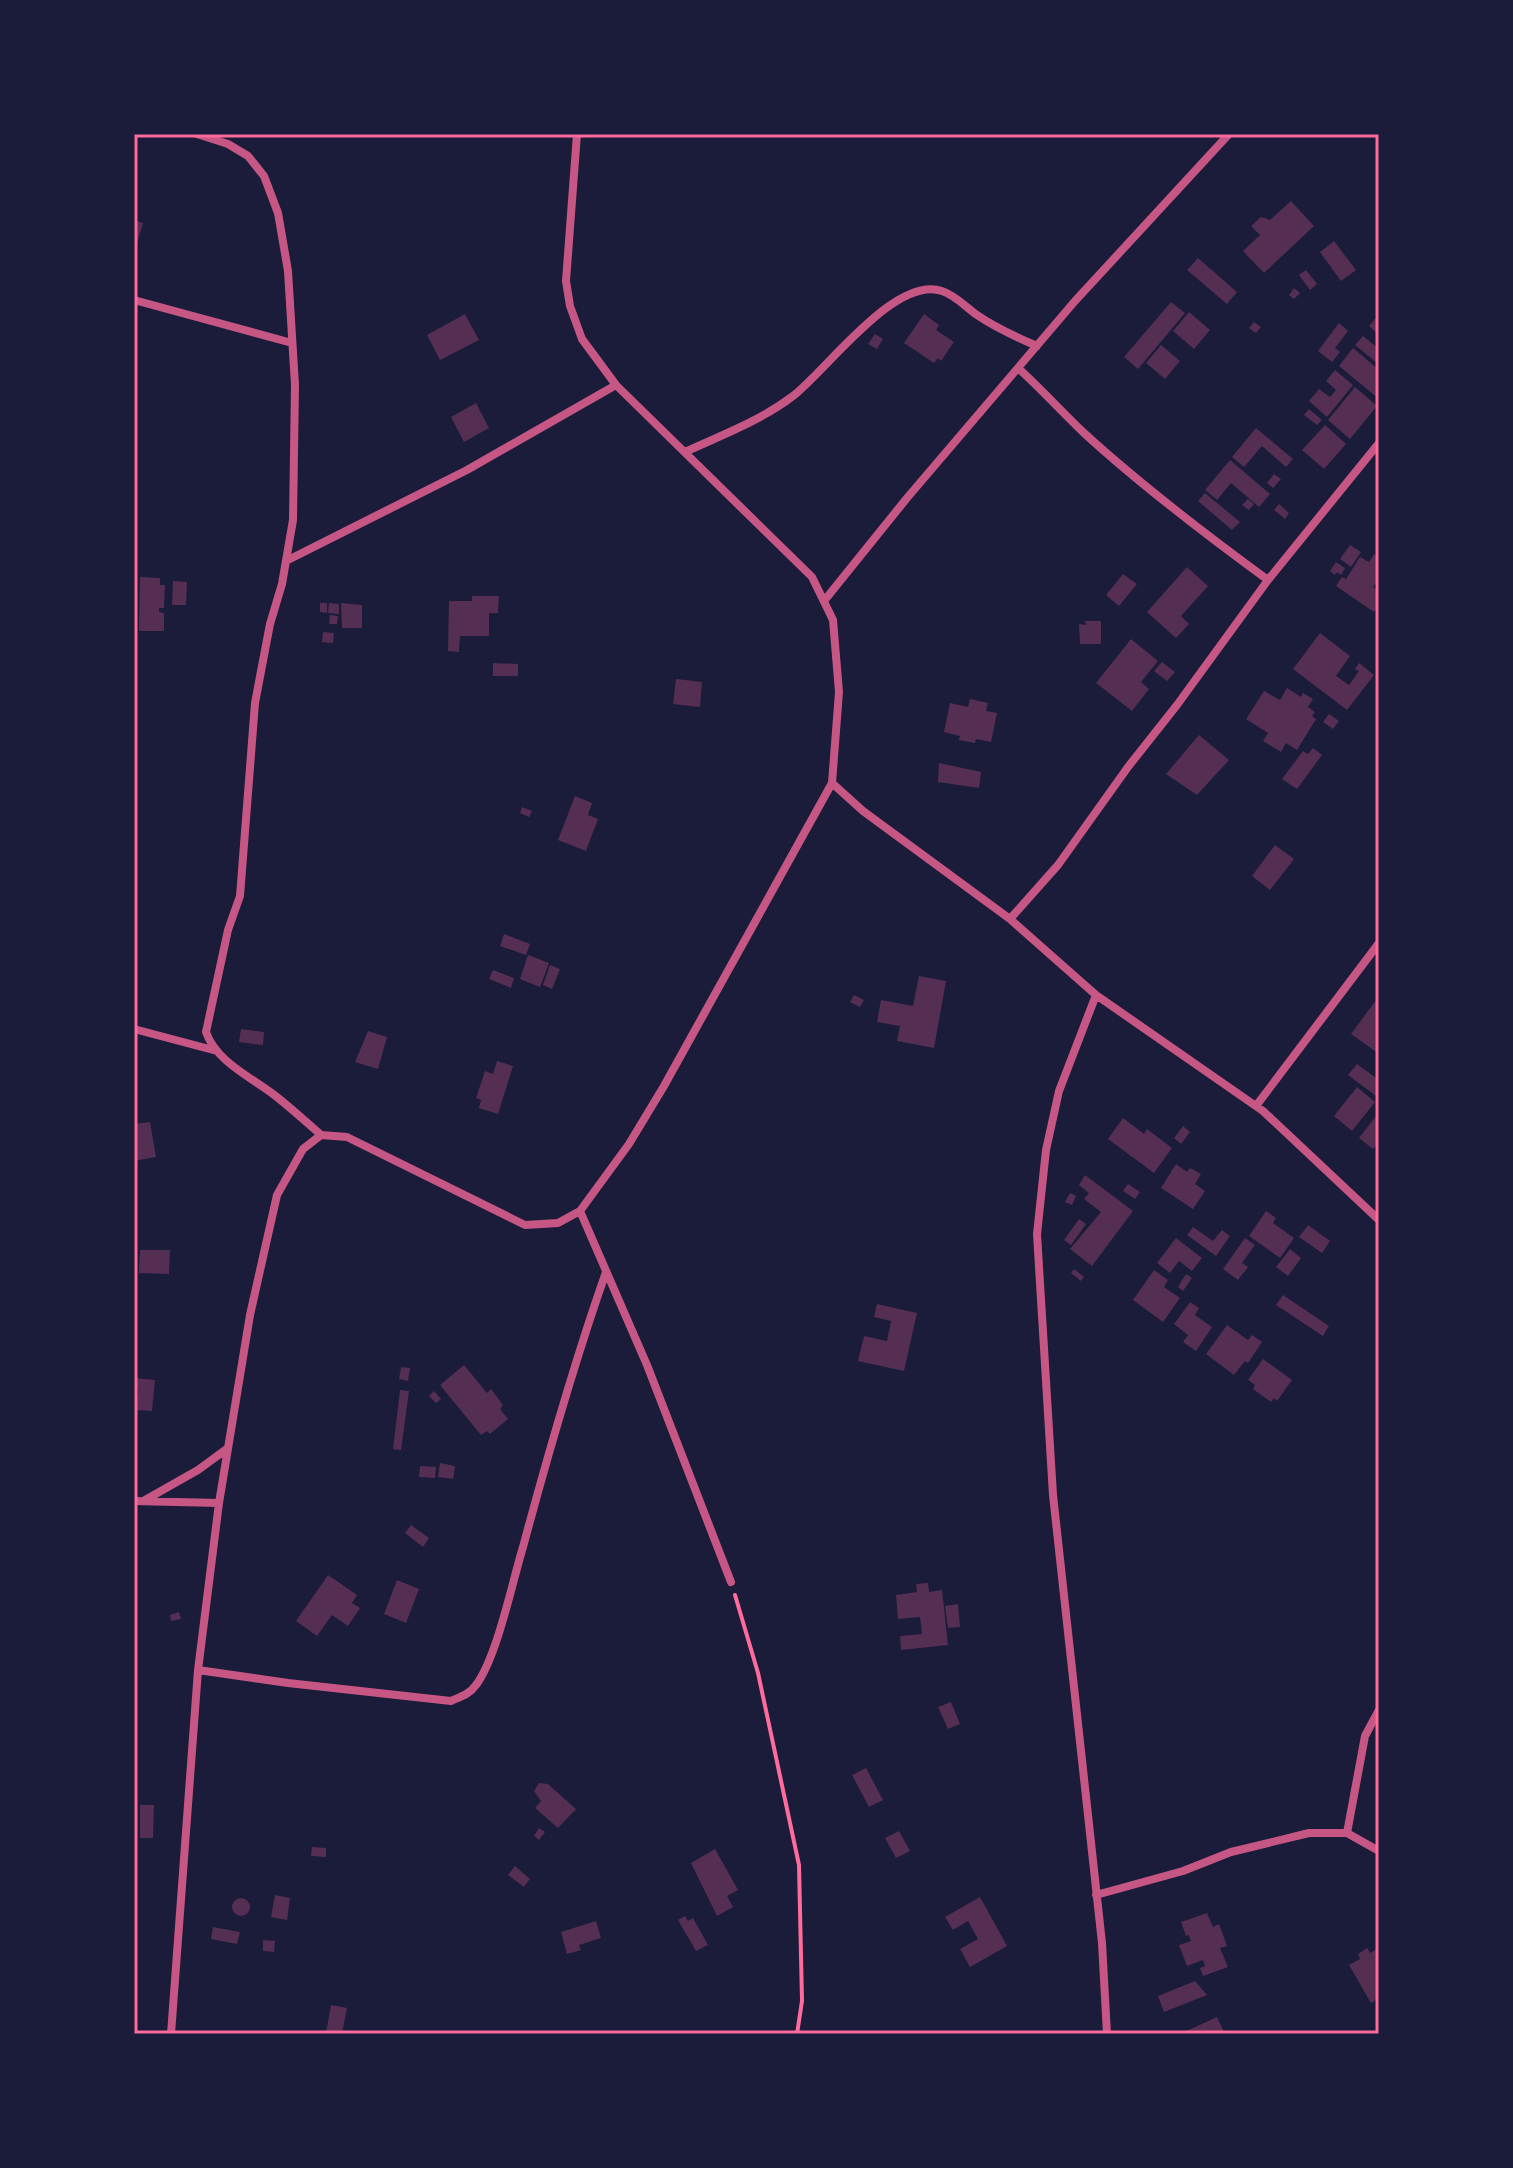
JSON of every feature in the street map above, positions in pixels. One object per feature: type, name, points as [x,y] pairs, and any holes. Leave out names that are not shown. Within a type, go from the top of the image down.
[{"type":"street","points":[[197,134],[228,144],[248,156],[264,176],[278,213],[286,257],[295,385],[293,520],[255,703],[240,896],[228,930],[206,1024],[209,1042],[321,1135],[347,1137],[525,1225],[558,1223],[580,1211],[629,1144],[657,1097],[832,783],[839,692],[833,620],[812,577],[616,385],[582,339],[570,306],[566,281],[577,134]]},
{"type":"street","points":[[824,601],[1037,346],[1229,134]]},
{"type":"street","points":[[685,452],[763,416],[795,394],[857,332],[891,305],[918,290],[942,290],[1005,332],[1037,346]]},
{"type":"street","points":[[134,300],[292,343]]},
{"type":"street","points":[[1018,368],[1084,433],[1153,492],[1268,580]]},
{"type":"street","points":[[286,561],[454,477],[616,385]]},
{"type":"street","points":[[1010,919],[1058,865],[1268,580],[1379,443]]},
{"type":"street","points":[[832,783],[863,811],[1010,919],[1096,995],[1256,1106],[1379,1220]]},
{"type":"street","points":[[1256,1106],[1379,943]]},
{"type":"street","points":[[1096,995],[1059,1091],[1046,1150],[1037,1234],[1053,1495],[1102,1943],[1107,2034]]},
{"type":"street","points":[[134,1029],[217,1051]]},
{"type":"street","points":[[171,2034],[198,1670],[219,1503],[250,1315],[277,1195],[303,1149],[321,1135]]},
{"type":"street","points":[[580,1211],[686,1462],[731,1582]]},
{"type":"street","points":[[198,1670],[451,1701],[466,1695],[484,1672],[502,1621],[568,1382],[606,1272]]},
{"type":"street","points":[[145,1500],[198,1470],[228,1448]]},
{"type":"street","points":[[134,1501],[219,1503]]},
{"type":"street","points":[[1347,1833],[1365,1736],[1379,1710]]},
{"type":"street","points":[[1096,1895],[1183,1871],[1231,1852],[1309,1833],[1347,1833],[1379,1851]]},
{"type":"path","points":[[731,1582],[758,1673],[799,1865],[802,2001],[797,2034]]},
{"type":"building","points":[[1291,201],[1314,226],[1264,273],[1243,251],[1260,235],[1251,226],[1261,217],[1270,220]]},
{"type":"building","points":[[134,220],[143,223],[135,250],[134,249]]},
{"type":"building","points":[[1334,241],[1356,270],[1341,281],[1320,252]]},
{"type":"building","points":[[1198,258],[1237,292],[1227,304],[1187,270]]},
{"type":"building","points":[[1306,270],[1317,284],[1310,290],[1299,275]]},
{"type":"building","points":[[1294,288],[1300,293],[1294,299],[1289,295]]},
{"type":"building","points":[[1171,302],[1185,313],[1138,369],[1124,357]]},
{"type":"building","points":[[1189,312],[1210,330],[1194,349],[1173,331]]},
{"type":"building","points":[[465,314],[479,340],[440,360],[427,335]]},
{"type":"building","points":[[924,314],[939,325],[936,330],[954,342],[941,361],[938,358],[934,363],[904,343]]},
{"type":"building","points":[[1379,314],[1379,335],[1369,326]]},
{"type":"building","points":[[1254,322],[1261,327],[1256,333],[1249,328]]},
{"type":"building","points":[[1339,323],[1348,331],[1335,348],[1340,352],[1332,362],[1318,351]]},
{"type":"building","points":[[875,334],[883,339],[877,349],[868,344]]},
{"type":"building","points":[[1363,336],[1379,349],[1377,363],[1355,345]]},
{"type":"building","points":[[1161,345],[1180,361],[1165,379],[1146,363]]},
{"type":"building","points":[[1353,348],[1379,370],[1379,399],[1339,366]]},
{"type":"building","points":[[1335,370],[1353,385],[1327,417],[1309,401],[1319,389],[1330,397],[1336,390],[1326,381]]},
{"type":"building","points":[[1355,387],[1377,406],[1350,439],[1328,420]]},
{"type":"building","points":[[476,403],[489,428],[464,442],[451,417]]},
{"type":"building","points":[[1309,409],[1322,420],[1317,425],[1304,415]]},
{"type":"building","points":[[1325,425],[1346,444],[1324,469],[1302,450]]},
{"type":"building","points":[[1256,428],[1293,459],[1286,467],[1262,446],[1244,467],[1232,457]]},
{"type":"building","points":[[1230,460],[1270,494],[1259,507],[1231,483],[1217,500],[1205,490]]},
{"type":"building","points":[[1274,474],[1281,479],[1273,488],[1267,483]]},
{"type":"building","points":[[1205,493],[1240,522],[1232,530],[1198,501]]},
{"type":"building","points":[[1248,499],[1254,504],[1249,510],[1242,505]]},
{"type":"building","points":[[1279,504],[1289,513],[1285,519],[1274,510]]},
{"type":"building","points":[[1350,545],[1361,552],[1351,567],[1340,559]]},
{"type":"building","points":[[1374,554],[1379,558],[1379,578],[1373,587],[1379,591],[1379,605],[1374,612],[1336,586],[1342,577],[1346,579],[1360,557],[1369,562]]},
{"type":"building","points":[[1336,562],[1345,568],[1341,575],[1330,571]]},
{"type":"building","points":[[1187,567],[1208,586],[1181,616],[1189,624],[1176,638],[1147,612]]},
{"type":"building","points":[[1123,574],[1137,584],[1119,606],[1106,595]]},
{"type":"building","points":[[140,577],[160,578],[160,585],[165,585],[164,608],[159,608],[159,612],[164,613],[164,631],[139,631]]},
{"type":"building","points":[[173,581],[187,582],[186,605],[172,605]]},
{"type":"building","points":[[472,596],[499,596],[498,613],[489,613],[489,636],[460,636],[459,652],[448,651],[449,601],[472,601]]},
{"type":"building","points":[[320,603],[327,603],[327,613],[320,612]]},
{"type":"building","points":[[329,603],[339,604],[339,614],[328,613]]},
{"type":"building","points":[[341,603],[362,605],[362,628],[342,628]]},
{"type":"building","points":[[330,615],[338,616],[337,624],[329,624]]},
{"type":"building","points":[[1085,621],[1101,621],[1101,644],[1080,644],[1079,624],[1086,625]]},
{"type":"building","points":[[323,632],[334,633],[333,643],[322,642]]},
{"type":"building","points":[[1320,633],[1350,656],[1336,676],[1349,685],[1359,671],[1355,669],[1359,663],[1374,675],[1347,710],[1293,669]]},
{"type":"building","points":[[1131,639],[1158,661],[1141,682],[1149,689],[1132,711],[1096,683]]},
{"type":"building","points":[[1162,662],[1175,672],[1167,681],[1154,671]]},
{"type":"building","points":[[493,663],[518,664],[518,676],[493,676]]},
{"type":"building","points":[[676,679],[702,682],[700,707],[673,704]]},
{"type":"building","points":[[1287,688],[1301,697],[1303,693],[1313,699],[1308,707],[1315,712],[1312,716],[1316,719],[1297,750],[1286,743],[1281,752],[1263,741],[1268,733],[1246,719],[1264,691],[1280,700]]},
{"type":"building","points":[[970,699],[988,703],[986,711],[997,713],[991,742],[959,740],[960,736],[944,732],[950,703],[968,707]]},
{"type":"building","points":[[1329,714],[1339,721],[1333,729],[1323,722]]},
{"type":"building","points":[[1199,735],[1229,760],[1197,795],[1166,774]]},
{"type":"building","points":[[1313,748],[1322,755],[1297,789],[1282,779],[1303,751],[1308,754]]},
{"type":"building","points":[[939,763],[981,772],[979,788],[938,782]]},
{"type":"building","points":[[575,796],[592,803],[588,815],[598,819],[586,851],[558,840]]},
{"type":"building","points":[[522,807],[532,811],[529,817],[520,813]]},
{"type":"building","points":[[1275,845],[1294,859],[1270,890],[1252,876]]},
{"type":"building","points":[[504,934],[530,944],[526,955],[500,946]]},
{"type":"building","points":[[528,955],[549,963],[540,987],[520,979]]},
{"type":"building","points":[[550,965],[560,969],[552,989],[543,985]]},
{"type":"building","points":[[493,970],[514,978],[511,988],[489,979]]},
{"type":"building","points":[[919,976],[946,981],[934,1048],[897,1041],[900,1026],[877,1022],[881,1000],[913,1006]]},
{"type":"building","points":[[854,995],[864,1000],[860,1007],[850,1002]]},
{"type":"building","points":[[1379,996],[1379,1054],[1351,1034]]},
{"type":"building","points":[[241,1029],[264,1032],[263,1045],[239,1042]]},
{"type":"building","points":[[368,1031],[387,1037],[378,1069],[355,1062]]},
{"type":"building","points":[[497,1061],[513,1066],[498,1114],[479,1108],[481,1100],[476,1098],[485,1071],[493,1074]]},
{"type":"building","points":[[1357,1064],[1379,1080],[1376,1096],[1348,1075]]},
{"type":"building","points":[[1357,1087],[1375,1102],[1352,1131],[1334,1116]]},
{"type":"building","points":[[1379,1112],[1379,1142],[1373,1149],[1359,1138]]},
{"type":"building","points":[[1123,1118],[1144,1134],[1147,1129],[1172,1148],[1154,1173],[1108,1139]]},
{"type":"building","points":[[150,1122],[156,1157],[134,1161],[134,1124]]},
{"type":"building","points":[[1183,1126],[1190,1132],[1181,1144],[1174,1138]]},
{"type":"building","points":[[1176,1164],[1187,1172],[1190,1168],[1201,1174],[1195,1184],[1205,1191],[1193,1209],[1161,1188]]},
{"type":"building","points":[[1085,1175],[1133,1211],[1092,1266],[1070,1249],[1101,1212],[1084,1199],[1089,1193],[1079,1185]]},
{"type":"building","points":[[1128,1184],[1140,1192],[1135,1199],[1123,1191]]},
{"type":"building","points":[[1070,1193],[1076,1196],[1072,1205],[1065,1202]]},
{"type":"building","points":[[1266,1211],[1276,1218],[1273,1223],[1294,1238],[1280,1258],[1249,1236]]},
{"type":"building","points":[[1079,1219],[1086,1224],[1071,1245],[1064,1240]]},
{"type":"building","points":[[1308,1225],[1330,1241],[1322,1253],[1299,1237]]},
{"type":"building","points":[[1193,1227],[1213,1241],[1222,1230],[1230,1236],[1216,1256],[1187,1235]]},
{"type":"building","points":[[1176,1238],[1202,1258],[1192,1271],[1179,1261],[1170,1273],[1157,1263]]},
{"type":"building","points":[[1245,1238],[1255,1245],[1242,1263],[1248,1267],[1238,1280],[1223,1269]]},
{"type":"building","points":[[1290,1249],[1301,1258],[1288,1276],[1276,1267]]},
{"type":"building","points":[[140,1250],[170,1250],[169,1274],[139,1273]]},
{"type":"building","points":[[1074,1269],[1084,1277],[1081,1281],[1071,1273]]},
{"type":"building","points":[[1154,1270],[1168,1280],[1164,1287],[1180,1298],[1163,1322],[1133,1300]]},
{"type":"building","points":[[1186,1274],[1192,1278],[1183,1291],[1178,1287]]},
{"type":"building","points":[[1283,1295],[1329,1326],[1323,1336],[1276,1305]]},
{"type":"building","points":[[1190,1302],[1199,1308],[1195,1315],[1212,1327],[1196,1351],[1183,1342],[1188,1335],[1174,1324]]},
{"type":"building","points":[[877,1304],[917,1313],[904,1371],[858,1361],[864,1336],[887,1341],[891,1321],[874,1317]]},
{"type":"building","points":[[1227,1325],[1248,1340],[1252,1335],[1262,1342],[1248,1363],[1245,1361],[1234,1375],[1206,1354]]},
{"type":"building","points":[[1263,1359],[1292,1380],[1277,1401],[1274,1398],[1271,1402],[1253,1389],[1255,1385],[1248,1380]]},
{"type":"building","points":[[464,1365],[487,1393],[491,1389],[503,1405],[500,1409],[508,1419],[490,1434],[487,1431],[481,1435],[440,1385]]},
{"type":"building","points":[[401,1367],[410,1368],[408,1381],[399,1379]]},
{"type":"building","points":[[134,1378],[155,1380],[152,1411],[136,1410],[138,1390],[134,1390]]},
{"type":"building","points":[[400,1390],[409,1391],[401,1450],[393,1449]]},
{"type":"building","points":[[434,1391],[441,1399],[436,1403],[429,1396]]},
{"type":"building","points":[[440,1463],[455,1466],[453,1479],[438,1477]]},
{"type":"building","points":[[420,1466],[436,1467],[435,1478],[419,1477]]},
{"type":"building","points":[[411,1525],[429,1538],[423,1547],[405,1533]]},
{"type":"building","points":[[328,1575],[357,1595],[352,1603],[360,1608],[348,1626],[332,1615],[317,1636],[296,1621]]},
{"type":"building","points":[[397,1580],[419,1589],[406,1623],[384,1614]]},
{"type":"building","points":[[928,1583],[929,1592],[942,1590],[948,1645],[901,1650],[900,1636],[922,1634],[920,1617],[898,1619],[896,1595],[917,1592],[916,1584]]},
{"type":"building","points":[[958,1604],[960,1627],[948,1628],[945,1606]]},
{"type":"building","points":[[179,1612],[181,1619],[171,1621],[170,1615]]},
{"type":"building","points":[[951,1702],[960,1724],[948,1729],[938,1707]]},
{"type":"building","points":[[866,1768],[883,1800],[869,1807],[852,1775]]},
{"type":"building","points":[[539,1783],[548,1784],[576,1809],[558,1828],[535,1808],[541,1801],[534,1791]]},
{"type":"building","points":[[140,1805],[154,1805],[153,1838],[140,1838]]},
{"type":"building","points":[[539,1828],[545,1832],[539,1840],[534,1836]]},
{"type":"building","points":[[899,1831],[910,1851],[896,1858],[885,1838]]},
{"type":"building","points":[[312,1847],[326,1848],[326,1857],[311,1856]]},
{"type":"building","points":[[715,1849],[738,1890],[727,1896],[733,1907],[717,1916],[691,1863]]},
{"type":"building","points":[[515,1866],[530,1879],[524,1887],[508,1875]]},
{"type":"building","points":[[275,1895],[290,1898],[287,1920],[271,1917]]},
{"type":"building","points":[[980,1897],[1007,1946],[970,1967],[960,1949],[978,1939],[968,1921],[953,1930],[945,1917]]},
{"type":"building","points":[[241,1898],[250,1907],[241,1916],[232,1907]]},
{"type":"building","points":[[1207,1913],[1213,1927],[1219,1924],[1227,1946],[1220,1948],[1228,1967],[1203,1976],[1200,1968],[1205,1966],[1203,1960],[1187,1966],[1179,1945],[1191,1941],[1181,1922]]},
{"type":"building","points":[[685,1916],[688,1921],[693,1918],[708,1945],[696,1951],[678,1920]]},
{"type":"building","points":[[596,1921],[601,1938],[579,1945],[581,1950],[567,1954],[561,1932]]},
{"type":"building","points":[[213,1927],[240,1932],[237,1944],[211,1939]]},
{"type":"building","points":[[263,1940],[275,1941],[274,1952],[263,1951]]},
{"type":"building","points":[[1367,1948],[1370,1953],[1379,1948],[1379,1962],[1376,1964],[1379,1969],[1379,1998],[1371,2003],[1349,1965],[1360,1959],[1358,1954]]},
{"type":"building","points":[[1195,1981],[1207,1995],[1164,2012],[1158,1996]]},
{"type":"building","points":[[331,2005],[347,2008],[342,2034],[326,2033]]},
{"type":"building","points":[[1217,2017],[1224,2032],[1180,2034]]}]
